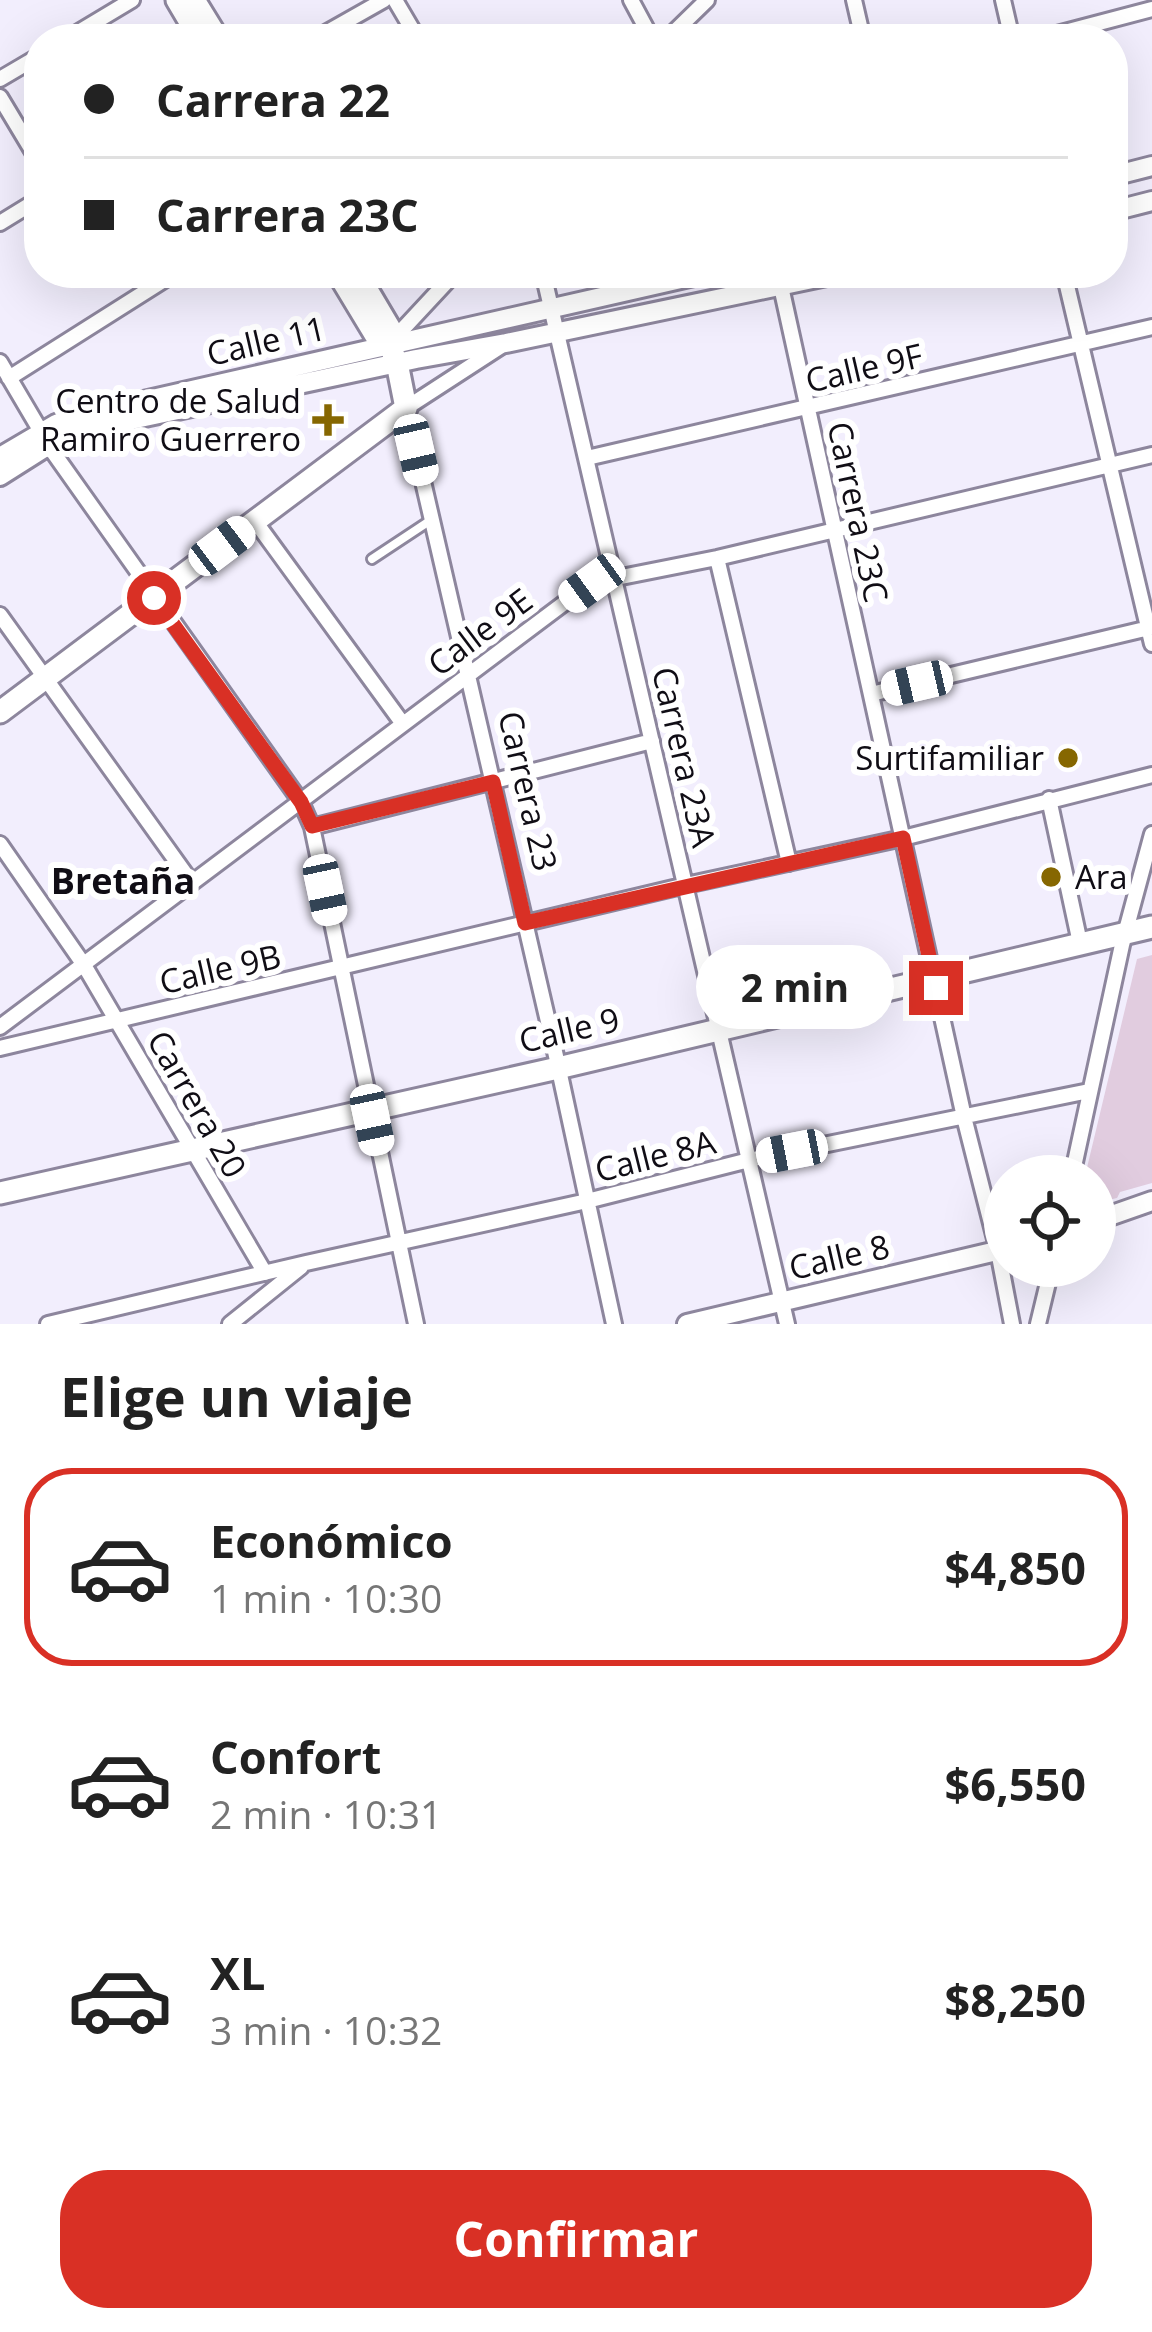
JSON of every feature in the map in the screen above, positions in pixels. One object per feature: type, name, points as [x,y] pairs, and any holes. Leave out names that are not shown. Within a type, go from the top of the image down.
[{"type":"main road","name":"Carrera 23","points":[[347,288],[376,336],[393,353]]},
{"type":"main road","name":"Carrera 23","points":[[366,288],[392,332],[406,408]]},
{"type":"main road","points":[[0,712],[406,408]]},
{"type":"main road","name":"Calle 9","points":[[0,1193],[558,1068],[1152,927]]},
{"type":"street","points":[[92,24],[131,0]]},
{"type":"street","points":[[342,24],[384,0]]},
{"type":"street","points":[[682,24],[707,0]]},
{"type":"street","points":[[1083,24],[1133,7],[1152,9]]},
{"type":"street","points":[[0,97],[24,137]]},
{"type":"street","points":[[9,378],[151,288]]},
{"type":"street","points":[[393,353],[443,288]]},
{"type":"street","name":"Carrera 23A","points":[[546,288],[788,1324]]},
{"type":"street","points":[[393,353],[640,288]]},
{"type":"street","points":[[393,353],[506,343],[745,288]]},
{"type":"street","name":"Carrera 23C","points":[[781,288],[964,1117],[984,1187]]},
{"type":"street","points":[[871,694],[1150,636],[1067,288]]},
{"type":"street","name":"Calle 9F","points":[[587,458],[1152,327]]},
{"type":"street","points":[[406,408],[506,343]]},
{"type":"street","name":"Calle 11","points":[[0,476],[73,417],[393,353]]},
{"type":"street","points":[[0,362],[45,439],[301,802],[312,826],[416,1324]]},
{"type":"street","name":"Carrera 23","points":[[406,408],[614,1324]]},
{"type":"street","name":"Calle 11","points":[[0,458],[45,439]]},
{"type":"street","name":"Calle 9E","points":[[0,1027],[592,583],[717,559],[1152,455]]},
{"type":"street","points":[[255,521],[403,724]]},
{"type":"street","points":[[717,559],[789,863]]},
{"type":"street","points":[[0,615],[192,884]]},
{"type":"street","points":[[312,826],[652,741]]},
{"type":"street","name":"Calle 9B","points":[[0,1048],[903,838],[1152,775]]},
{"type":"street","points":[[1049,799],[1080,943]]},
{"type":"street","points":[[1076,1155],[1152,834]]},
{"type":"street","name":"Carrera 20","points":[[0,844],[84,965],[265,1273]]},
{"type":"street","name":"Calle 8A","points":[[48,1324],[749,1160],[1089,1091]]},
{"type":"street","points":[[1116,1214],[1152,1201]]},
{"type":"street","name":"Calle 8","points":[[687,1324],[984,1254]]},
{"type":"street","name":"Calle 8A","points":[[230,1324],[306,1263]]},
{"type":"street","name":"Carrera 23C","points":[[1007,1287],[1012,1324]]},
{"type":"street","points":[[1039,1324],[1047,1287]]},
{"type":"lane","points":[[372,559],[432,519]]},
{"type":"building","points":[[1152,955],[1152,1183],[1120,1192],[1116,1198],[1116,1155],[1090,1155],[1137,959]]},
{"type":"place","name":"Centro de Salud Ramiro Guerrero","points":[[328,420]]},
{"type":"place","name":"Surtifamiliar","points":[[1068,758]]},
{"type":"place","name":"Ara","points":[[1051,877]]},
{"type":"district","name":"Bretaña","points":[[123,881]]},
{"type":"route","points":[[154,598],[301,802],[312,826],[493,782],[525,923],[903,838],[936,988]]}]
